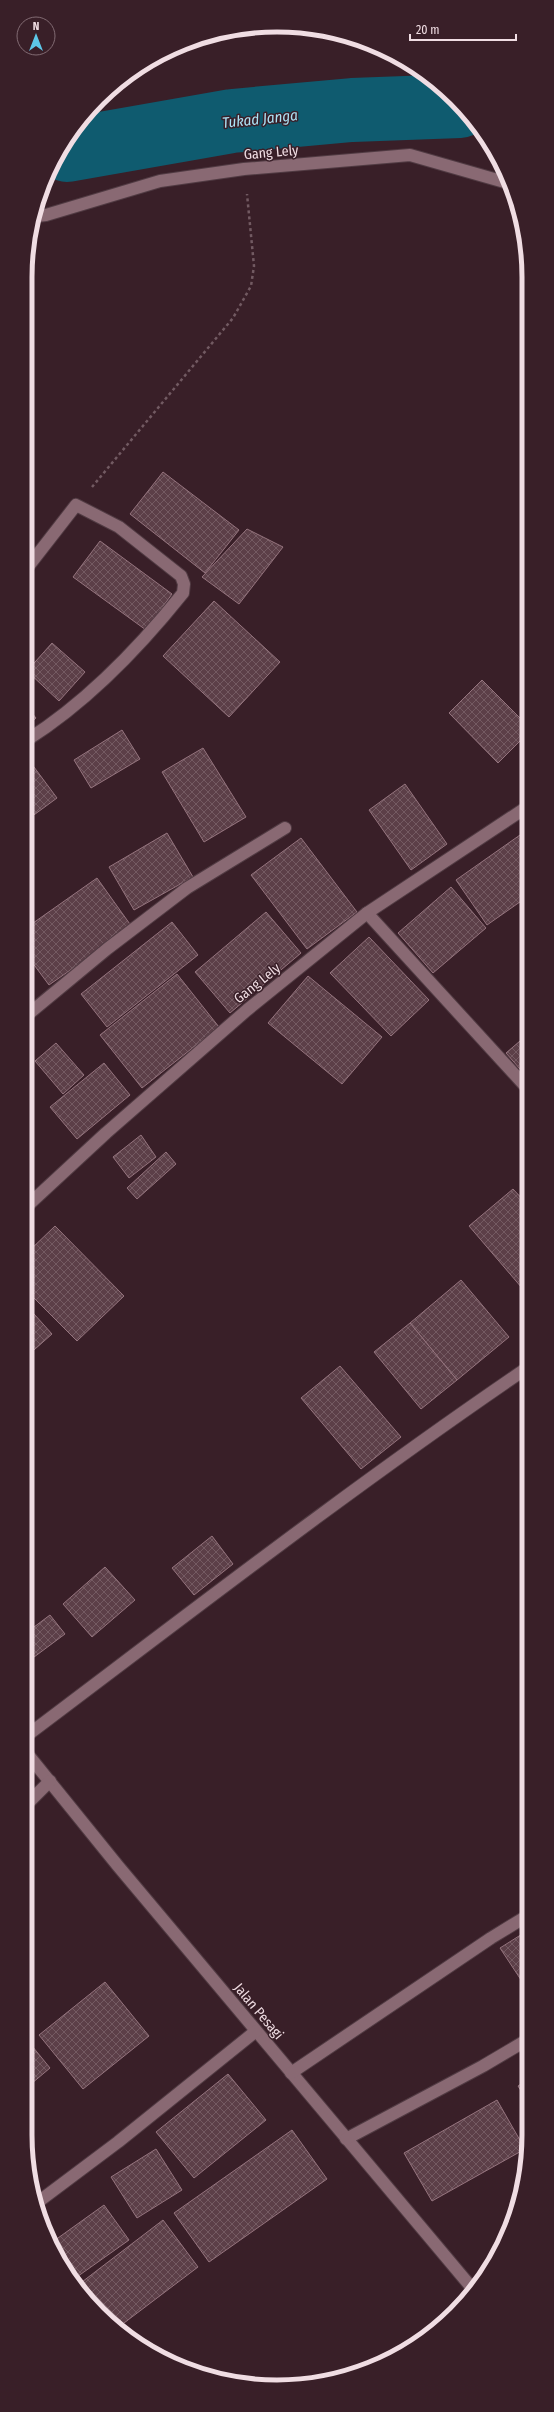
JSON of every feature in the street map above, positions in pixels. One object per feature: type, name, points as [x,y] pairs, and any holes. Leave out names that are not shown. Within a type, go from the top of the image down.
[{"type":"street","name":"Gang Lely","points":[[40,216],[160,181],[244,169],[410,155],[502,181]]},
{"type":"street","points":[[32,562],[76,505],[120,527],[181,576],[184,584],[183,593],[125,660],[52,724],[32,737]]},
{"type":"street","name":"Gang Lely","points":[[32,1201],[106,1133],[248,1010],[367,913],[522,809]]},
{"type":"street","points":[[32,1011],[107,949],[187,888],[286,828]]},
{"type":"street","points":[[367,913],[522,1083]]},
{"type":"street","points":[[32,1732],[250,1568],[466,1410],[522,1371]]},
{"type":"street","name":"Jalan Pesagi","points":[[32,1759],[256,2031],[470,2285]]},
{"type":"street","points":[[32,1799],[50,1781]]},
{"type":"street","points":[[291,2073],[491,1938],[522,1919]]},
{"type":"street","points":[[41,2200],[118,2142],[256,2031]]},
{"type":"street","points":[[346,2139],[483,2066],[522,2043]]},
{"type":"path","points":[[76,505],[234,318],[251,286],[254,266],[244,169]]},
{"type":"building","points":[[163,472],[239,530],[205,573],[130,514]]},
{"type":"building","points":[[247,529],[283,547],[239,604],[202,577]]},
{"type":"building","points":[[100,541],[172,594],[146,630],[73,577]]},
{"type":"building","points":[[214,601],[280,662],[229,717],[163,656]]},
{"type":"building","points":[[52,643],[85,672],[59,701],[32,676],[32,665]]},
{"type":"building","points":[[482,680],[522,720],[522,739],[498,763],[449,713]]},
{"type":"building","points":[[32,713],[36,718],[32,722]]},
{"type":"building","points":[[122,730],[140,759],[91,788],[74,760]]},
{"type":"building","points":[[203,748],[246,817],[204,842],[162,772]]},
{"type":"building","points":[[32,764],[57,798],[32,816]]},
{"type":"building","points":[[405,784],[447,844],[411,870],[369,810]]},
{"type":"building","points":[[167,833],[193,877],[134,910],[109,867]]},
{"type":"building","points":[[520,835],[522,838],[522,900],[487,925],[456,880]]},
{"type":"building","points":[[301,838],[357,912],[307,949],[251,875]]},
{"type":"building","points":[[97,878],[132,927],[49,985],[32,962],[32,924]]},
{"type":"building","points":[[451,887],[486,928],[433,973],[398,933]]},
{"type":"building","points":[[266,912],[301,953],[230,1013],[195,972]]},
{"type":"building","points":[[172,922],[198,955],[107,1027],[81,994]]},
{"type":"building","points":[[369,937],[429,1000],[391,1036],[330,973]]},
{"type":"building","points":[[177,974],[219,1027],[142,1088],[100,1035]]},
{"type":"building","points":[[308,976],[382,1037],[342,1084],[268,1023]]},
{"type":"building","points":[[522,1039],[522,1071],[506,1053]]},
{"type":"building","points":[[56,1043],[84,1075],[63,1094],[35,1061]]},
{"type":"building","points":[[104,1063],[130,1095],[77,1139],[50,1107]]},
{"type":"building","points":[[141,1135],[156,1157],[129,1178],[113,1157]]},
{"type":"building","points":[[166,1152],[176,1164],[137,1199],[127,1188]]},
{"type":"building","points":[[513,1189],[522,1199],[522,1288],[469,1226]]},
{"type":"building","points":[[55,1226],[124,1296],[77,1341],[32,1296],[32,1248]]},
{"type":"building","points":[[461,1280],[509,1337],[457,1380],[410,1323]]},
{"type":"building","points":[[32,1312],[52,1334],[32,1352]]},
{"type":"building","points":[[410,1323],[457,1380],[421,1409],[374,1352]]},
{"type":"building","points":[[340,1366],[401,1437],[361,1469],[301,1398]]},
{"type":"building","points":[[212,1536],[233,1564],[194,1595],[172,1568]]},
{"type":"building","points":[[105,1567],[135,1600],[92,1637],[63,1604]]},
{"type":"building","points":[[50,1615],[65,1634],[32,1659],[32,1628]]},
{"type":"building","points":[[522,1934],[522,1981],[500,1948]]},
{"type":"building","points":[[105,1982],[149,2036],[83,2089],[39,2035]]},
{"type":"building","points":[[32,2046],[50,2068],[32,2083]]},
{"type":"building","points":[[228,2074],[266,2120],[194,2178],[156,2132]]},
{"type":"building","points":[[522,2083],[522,2092],[518,2086]]},
{"type":"building","points":[[497,2100],[522,2143],[521,2151],[432,2201],[404,2153]]},
{"type":"building","points":[[292,2130],[327,2179],[209,2262],[174,2213]]},
{"type":"building","points":[[156,2149],[182,2190],[137,2218],[111,2177]]},
{"type":"building","points":[[104,2205],[129,2240],[77,2277],[56,2240]]},
{"type":"building","points":[[163,2220],[198,2267],[122,2324],[93,2297],[82,2282]]},
{"type":"waterway","name":"Tukad Janga","points":[[68,150],[232,121],[352,110],[452,106]]}]
